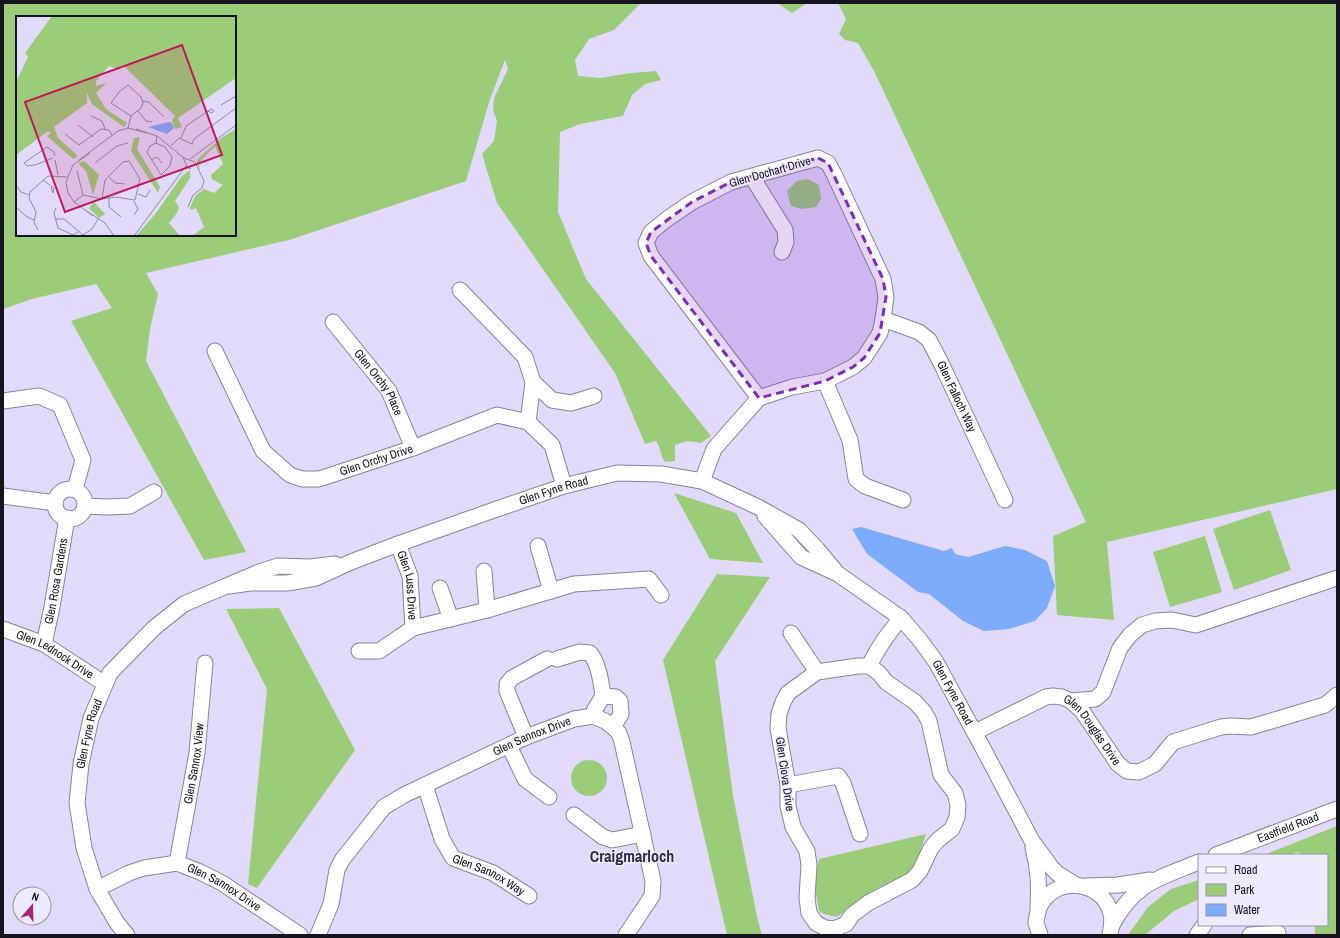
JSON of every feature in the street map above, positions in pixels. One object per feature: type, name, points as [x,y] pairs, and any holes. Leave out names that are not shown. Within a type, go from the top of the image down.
[{"type":"street","name":"Glen Dochart Drive","points":[[818,158],[828,163],[883,279],[886,297],[880,333],[864,358],[853,367],[825,381],[792,387],[759,398],[651,256],[646,243],[651,232],[692,202],[731,182],[752,177],[818,158]]},
{"type":"street","points":[[752,177],[785,230],[786,242],[782,252]]},
{"type":"street","points":[[460,290],[526,357],[533,382],[528,422],[552,445],[564,486]]},
{"type":"street","name":"Glen Falloch Way","points":[[883,319],[919,332],[929,340],[1005,500]]},
{"type":"street","name":"Glen Orchy Place","points":[[333,322],[389,390],[413,448]]},
{"type":"street","name":"Glen Orchy Drive","points":[[215,351],[263,451],[290,475],[302,479],[319,479],[413,448],[497,416],[528,422]]},
{"type":"street","points":[[825,381],[850,440],[856,479],[865,486],[903,500]]},
{"type":"street","points":[[533,382],[552,400],[571,404],[594,396]]},
{"type":"street","points":[[3,401],[40,396],[60,405],[83,460],[75,489]]},
{"type":"street","points":[[702,482],[714,449],[759,398]]},
{"type":"street","name":"Glen Fyne Road","points":[[127,935],[117,923],[97,889],[84,848],[77,803],[81,764],[91,718],[105,684],[110,673],[154,628],[184,604],[260,572],[278,566],[310,567],[352,562],[398,544],[564,486],[617,473],[661,474],[702,482],[758,507],[799,530],[838,574],[901,618],[936,662],[975,732],[1032,841],[1058,874],[1080,886],[1090,888],[1100,894],[1107,903],[1112,914],[1111,930]]},
{"type":"street","points":[[66,489],[75,489],[82,495],[85,503],[84,509],[79,516],[71,519],[62,517],[56,510],[55,503],[59,494],[66,489]]},
{"type":"street","points":[[84,506],[130,506],[154,492]]},
{"type":"street","points":[[3,496],[55,503]]},
{"type":"street","name":"Glen Rosa Gardens","points":[[44,644],[52,607],[67,518]]},
{"type":"street","name":"Glen Luss Drive","points":[[398,544],[410,576],[412,628]]},
{"type":"street","points":[[538,546],[551,591]]},
{"type":"street","points":[[484,571],[487,610]]},
{"type":"street","points":[[1071,701],[1095,699],[1103,692],[1120,648],[1130,635],[1142,625],[1155,621],[1172,620],[1196,625],[1337,578]]},
{"type":"street","points":[[359,651],[379,651],[412,628],[487,610],[574,584],[649,579],[661,595]]},
{"type":"street","points":[[440,588],[451,619]]},
{"type":"street","points":[[870,666],[878,648],[901,618]]},
{"type":"street","name":"Glen Lednock Drive","points":[[3,629],[44,644],[105,684]]},
{"type":"street","points":[[791,633],[817,672]]},
{"type":"street","points":[[526,737],[507,691],[507,684],[512,678],[552,659],[580,652],[590,652],[594,657],[603,696],[595,709],[593,716],[605,721],[619,733],[654,881],[652,896],[626,935]]},
{"type":"street","name":"Glen Sannox View","points":[[177,863],[197,753],[205,663]]},
{"type":"street","name":"Glen Clova Drive","points":[[858,666],[870,666],[879,673],[886,682],[914,702],[924,712],[929,721],[942,775],[956,793],[958,805],[957,817],[952,829],[938,840],[931,848],[920,871],[912,880],[868,903],[852,915],[846,924],[834,929],[825,928],[816,923],[810,913],[807,898],[809,865],[807,851],[793,827],[788,806],[788,785],[778,728],[778,714],[788,693],[817,672],[858,666]]},
{"type":"street","name":"Glen Douglas Drive","points":[[975,732],[1046,697],[1062,697],[1071,701],[1082,711],[1118,764],[1127,771],[1139,772],[1155,764],[1173,742],[1221,727],[1251,727],[1325,705],[1337,695]]},
{"type":"street","points":[[603,696],[616,697],[620,701],[621,714],[612,727]]},
{"type":"street","name":"Glen Sannox Drive","points":[[318,935],[331,904],[336,870],[342,860],[384,807],[404,795],[526,737],[574,719],[593,716]]},
{"type":"street","points":[[509,746],[525,779],[549,798]]},
{"type":"street","points":[[788,785],[838,776],[843,784],[860,834]]},
{"type":"street","name":"Glen Sannox Way","points":[[425,785],[442,839],[453,858],[493,873],[529,896]]},
{"type":"street","name":"Eastfield Road","points":[[1219,854],[1337,809]]},
{"type":"street","points":[[574,815],[603,837],[612,840],[642,834]]},
{"type":"street","name":"Glen Fyne Road","points":[[1032,841],[1038,869],[1039,888],[1036,927]]},
{"type":"street","points":[[1036,927],[1041,905],[1047,896],[1056,889],[1080,886],[1118,885],[1155,879],[1198,862]]},
{"type":"street","name":"Glen Sannox Drive","points":[[97,889],[129,873],[144,868],[177,863],[222,883],[300,935]]},
{"type":"street","points":[[1111,930],[1118,914],[1128,900],[1136,892],[1155,879]]},
{"type":"street","points":[[1197,935],[1203,926]]},
{"type":"street","points":[[1250,935],[1278,932]]},
{"type":"highlighted area","points":[[818,158],[828,163],[883,279],[886,297],[880,333],[864,358],[853,367],[825,381],[759,398],[651,256],[646,243],[651,232],[692,202],[731,182]]},
{"type":"green space","points":[[3,3],[641,3],[614,30],[589,39],[575,60],[578,76],[600,78],[656,71],[661,80],[645,84],[632,95],[623,116],[580,124],[560,132],[558,212],[586,279],[711,436],[701,443],[687,441],[675,445],[675,461],[665,462],[656,441],[645,444],[615,373],[497,203],[482,154],[494,141],[497,121],[493,110],[494,98],[508,69],[505,60],[490,99],[466,181],[289,240],[146,273],[158,294],[150,329],[146,361],[246,552],[204,560],[71,321],[112,308],[96,284],[32,299],[3,309]]},
{"type":"green space","points":[[779,3],[807,3],[792,13]]},
{"type":"green space","points":[[838,3],[1337,3],[1337,489],[1107,542],[1114,620],[1057,615],[1053,536],[1086,522],[874,71],[858,43],[845,40],[839,34],[846,19]]},
{"type":"green space","points":[[808,179],[819,185],[821,199],[816,207],[802,209],[791,206],[787,191],[797,181]]},
{"type":"green space","points":[[674,493],[736,513],[763,563],[710,559]]},
{"type":"green space","points":[[1270,510],[1291,570],[1234,590],[1213,529]]},
{"type":"green space","points":[[1205,536],[1222,592],[1170,607],[1153,552]]},
{"type":"green space","points":[[717,574],[770,577],[715,661],[733,796],[757,917],[762,935],[727,935],[663,660]]},
{"type":"green space","points":[[279,608],[355,750],[257,888],[248,884],[267,689],[226,609]]},
{"type":"green space","points":[[593,760],[602,765],[606,771],[606,785],[602,791],[593,796],[585,796],[576,791],[572,785],[571,774],[576,765],[582,761]]},
{"type":"green space","points":[[1337,826],[1337,935],[1315,935],[1315,926],[1328,926],[1328,854],[1303,854],[1296,852],[1293,854],[1267,854]]},
{"type":"green space","points":[[926,834],[913,872],[863,899],[837,917],[824,914],[819,911],[814,882],[819,859]]},
{"type":"green space","points":[[1198,880],[1198,899],[1174,911],[1145,935],[1128,935],[1148,907],[1171,889]]},
{"type":"water","points":[[861,527],[944,551],[952,548],[955,554],[968,557],[1005,546],[1025,550],[1047,561],[1055,586],[1047,608],[1035,621],[1009,629],[984,631],[963,621],[929,594],[918,592],[867,554],[852,529]]},
{"type":"district","name":"Craigmarloch","points":[[632,856]]}]
